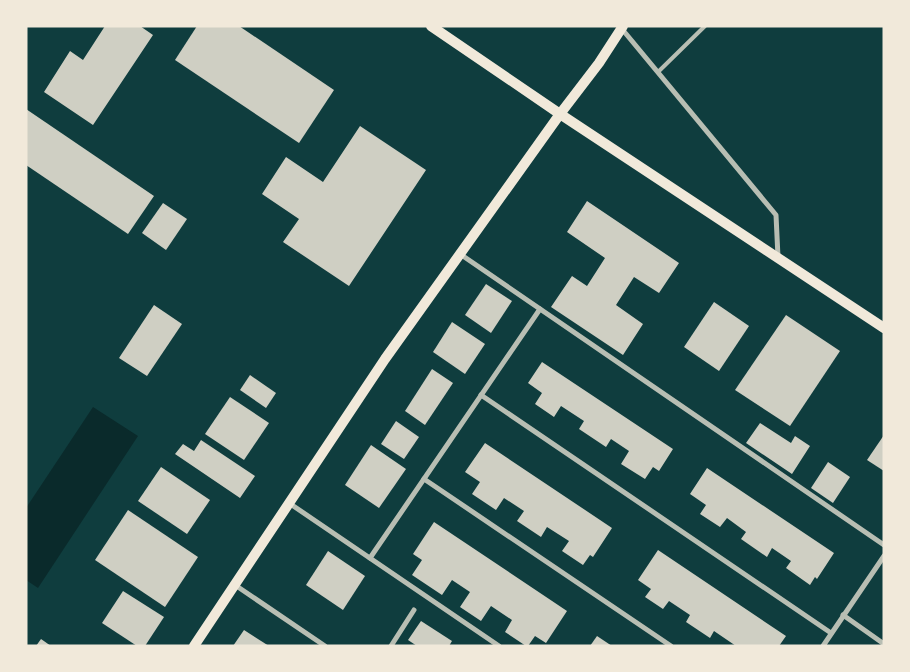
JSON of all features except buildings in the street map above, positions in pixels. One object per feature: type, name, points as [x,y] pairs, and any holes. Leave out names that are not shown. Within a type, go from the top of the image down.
[{"type":"main road","points":[[432,26],[560,114],[884,328]]},
{"type":"main road","points":[[194,646],[385,358],[560,114],[599,63],[621,27]]},
{"type":"street","points":[[621,27],[776,215],[778,258]]},
{"type":"street","points":[[460,254],[884,544]]},
{"type":"street","points":[[370,558],[540,309]]},
{"type":"street","points":[[481,395],[831,633]]},
{"type":"street","points":[[424,479],[671,646]]},
{"type":"street","points":[[289,503],[500,646]]},
{"type":"street","points":[[822,646],[884,556]]},
{"type":"street","points":[[234,585],[325,646]]},
{"type":"street","points":[[391,646],[414,610]]},
{"type":"street","points":[[843,615],[884,644]]},
{"type":"lane","points":[[658,72],[705,26]]},
{"type":"water","points":[[93,407],[138,436],[38,588],[26,580],[26,508]]}]
